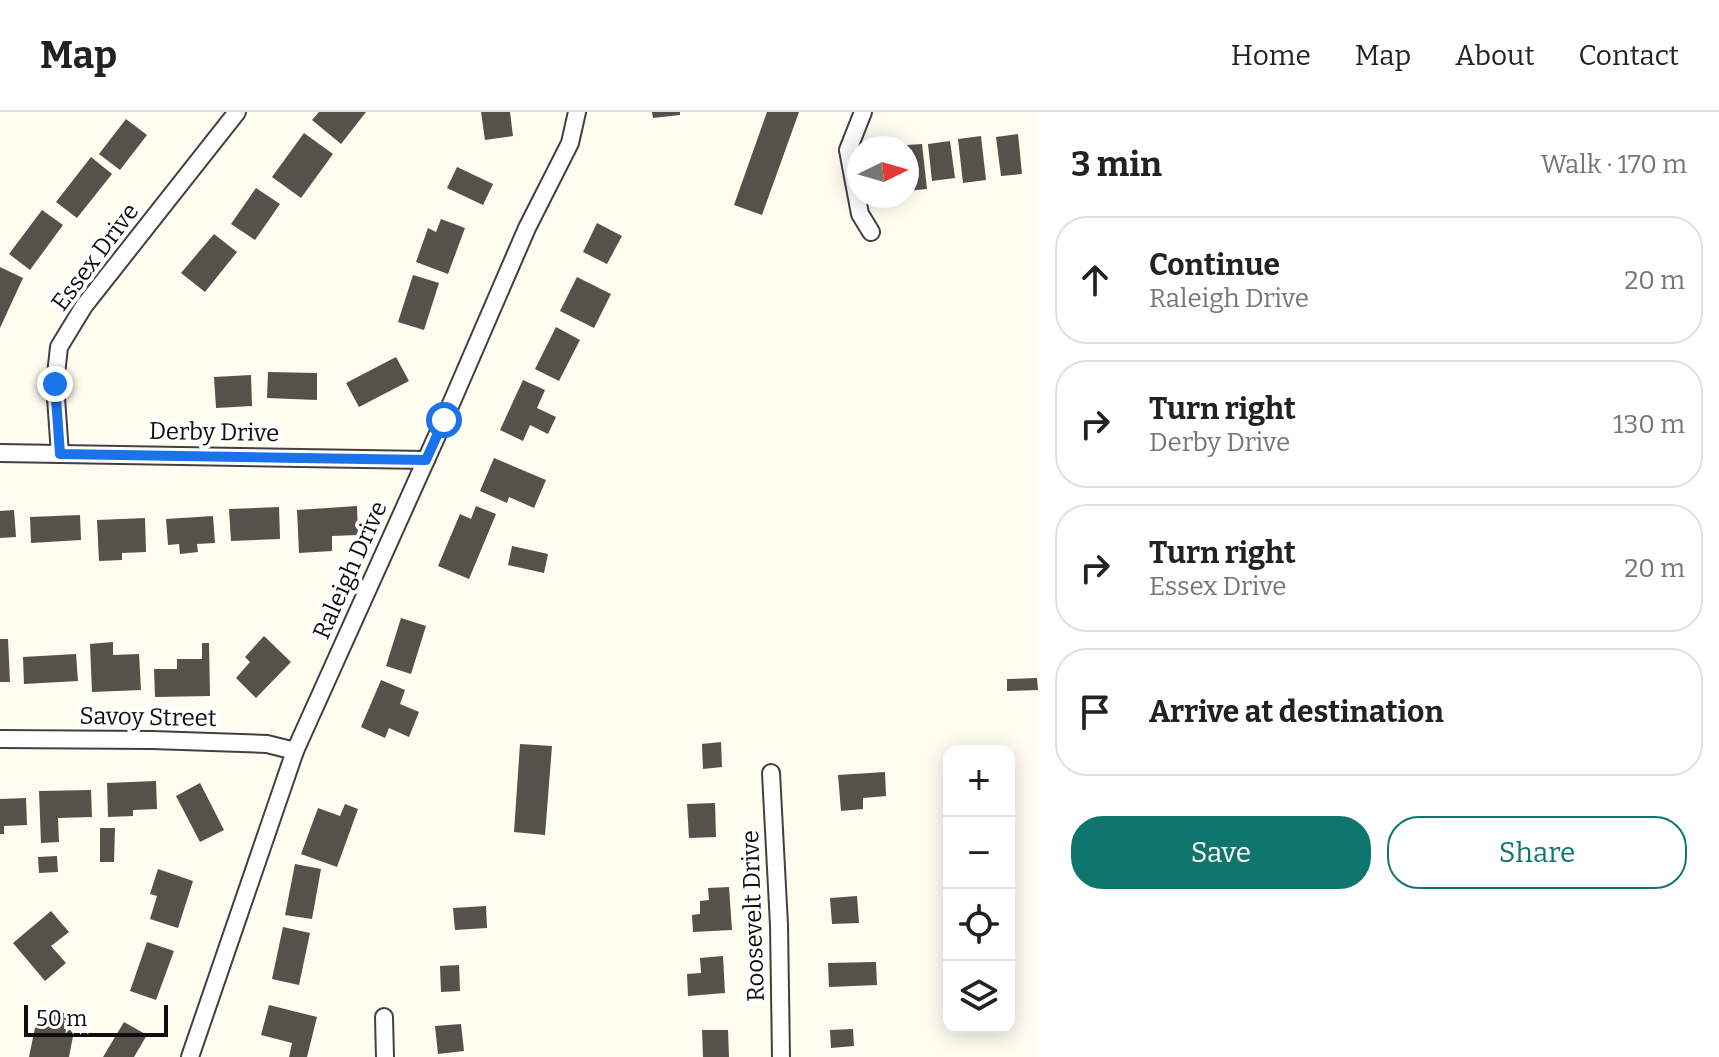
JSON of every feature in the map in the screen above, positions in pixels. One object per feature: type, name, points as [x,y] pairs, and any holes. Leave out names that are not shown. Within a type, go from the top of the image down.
[{"type":"street","name":"Essex Drive","points":[[60,454],[55,384],[59,347],[84,306],[237,112]]},
{"type":"street","name":"Raleigh Drive","points":[[190,1057],[295,751],[527,228],[570,143],[577,112]]},
{"type":"street","points":[[863,112],[848,150],[860,214],[871,232]]},
{"type":"street","name":"Derby Drive","points":[[0,453],[426,460]]},
{"type":"street","name":"Savoy Street","points":[[0,739],[267,744],[295,751]]},
{"type":"street","name":"Roosevelt Drive","points":[[771,773],[779,925],[781,1057]]},
{"type":"street","points":[[384,1017],[385,1057]]},
{"type":"building","points":[[319,112],[366,112],[341,144],[312,120]]},
{"type":"building","points":[[481,112],[510,112],[513,136],[485,140]]},
{"type":"building","points":[[652,112],[680,112],[680,115],[653,118]]},
{"type":"building","points":[[767,112],[799,112],[762,215],[734,205]]},
{"type":"building","points":[[126,119],[147,135],[120,170],[99,154]]},
{"type":"building","points":[[304,133],[333,154],[301,198],[272,177]]},
{"type":"building","points":[[1018,134],[1022,174],[1001,176],[996,137]]},
{"type":"building","points":[[981,136],[986,180],[963,183],[958,139]]},
{"type":"building","points":[[950,141],[955,178],[932,181],[928,144]]},
{"type":"building","points":[[919,144],[922,144],[927,189],[919,190]]},
{"type":"building","points":[[91,157],[112,174],[77,218],[56,202]]},
{"type":"building","points":[[457,167],[493,184],[483,205],[447,188]]},
{"type":"building","points":[[256,188],[280,204],[255,240],[231,224]]},
{"type":"building","points":[[42,210],[63,225],[30,270],[9,254]]},
{"type":"building","points":[[441,219],[465,228],[448,274],[416,262],[428,228],[436,232]]},
{"type":"building","points":[[597,223],[622,236],[607,264],[583,252]]},
{"type":"building","points":[[214,234],[237,252],[205,292],[181,273]]},
{"type":"building","points":[[0,267],[23,278],[0,328]]},
{"type":"building","points":[[413,275],[439,283],[424,330],[398,322]]},
{"type":"building","points":[[577,277],[611,294],[594,328],[560,311]]},
{"type":"building","points":[[556,327],[580,340],[559,381],[535,369]]},
{"type":"building","points":[[396,357],[409,381],[359,407],[346,383]]},
{"type":"building","points":[[268,372],[317,373],[317,400],[267,398]]},
{"type":"building","points":[[251,375],[252,406],[216,408],[214,377]]},
{"type":"building","points":[[523,380],[545,390],[537,408],[556,417],[548,434],[530,425],[523,441],[500,430]]},
{"type":"building","points":[[494,458],[546,480],[534,508],[509,497],[507,503],[480,491]]},
{"type":"building","points":[[357,506],[358,535],[332,536],[332,551],[299,553],[297,510]]},
{"type":"building","points":[[476,506],[496,514],[469,579],[438,566],[460,514],[471,519]]},
{"type":"building","points":[[279,507],[280,539],[231,541],[229,509]]},
{"type":"building","points":[[14,510],[16,537],[0,538],[0,511]]},
{"type":"building","points":[[80,515],[81,540],[31,543],[30,517]]},
{"type":"building","points":[[213,516],[215,543],[197,544],[198,552],[180,554],[179,544],[168,545],[166,519]]},
{"type":"building","points":[[145,518],[146,552],[122,553],[122,560],[99,561],[97,520]]},
{"type":"building","points":[[512,546],[548,554],[544,573],[508,565]]},
{"type":"building","points":[[401,618],[426,626],[411,674],[386,666]]},
{"type":"building","points":[[264,636],[291,662],[256,698],[236,678],[250,662],[245,657]]},
{"type":"building","points":[[0,639],[8,639],[10,682],[0,682]]},
{"type":"building","points":[[113,642],[113,655],[139,654],[141,690],[92,692],[90,644]]},
{"type":"building","points":[[202,643],[209,643],[210,696],[155,697],[154,669],[177,669],[177,659],[202,659]]},
{"type":"building","points":[[76,654],[78,681],[24,684],[23,657]]},
{"type":"building","points":[[1037,678],[1038,690],[1007,691],[1007,679]]},
{"type":"building","points":[[381,680],[405,690],[400,704],[419,712],[409,737],[389,728],[385,738],[361,727]]},
{"type":"building","points":[[721,742],[722,767],[703,769],[702,744]]},
{"type":"building","points":[[520,744],[552,746],[545,835],[514,832]]},
{"type":"building","points":[[885,772],[886,796],[863,798],[863,809],[841,811],[838,775]]},
{"type":"building","points":[[156,781],[157,809],[133,810],[133,816],[108,817],[107,783]]},
{"type":"building","points":[[200,783],[224,830],[200,842],[176,796]]},
{"type":"building","points":[[91,790],[92,817],[58,818],[59,842],[41,843],[39,791]]},
{"type":"building","points":[[26,798],[27,825],[4,826],[4,834],[0,834],[0,799]]},
{"type":"building","points":[[715,803],[716,837],[689,838],[687,804]]},
{"type":"building","points":[[345,804],[358,809],[337,867],[301,854],[318,808],[340,816]]},
{"type":"building","points":[[100,828],[115,828],[114,862],[100,862]]},
{"type":"building","points":[[57,856],[58,872],[39,873],[38,857]]},
{"type":"building","points":[[295,864],[321,869],[312,919],[285,915]]},
{"type":"building","points":[[158,869],[193,881],[178,928],[150,919],[157,896],[150,894]]},
{"type":"building","points":[[729,887],[732,930],[693,932],[692,915],[700,914],[700,901],[709,900],[708,888]]},
{"type":"building","points":[[857,896],[859,923],[832,924],[830,898]]},
{"type":"building","points":[[486,906],[487,928],[455,930],[453,908]]},
{"type":"building","points":[[51,911],[69,932],[51,946],[66,963],[45,981],[13,943]]},
{"type":"building","points":[[283,927],[310,933],[299,985],[272,979]]},
{"type":"building","points":[[147,942],[174,951],[156,1000],[130,991]]},
{"type":"building","points":[[723,956],[725,993],[688,996],[687,974],[701,973],[700,958]]},
{"type":"building","points":[[876,962],[877,985],[829,987],[828,963]]},
{"type":"building","points":[[459,965],[460,991],[441,992],[440,966]]},
{"type":"building","points":[[269,1005],[317,1017],[307,1057],[289,1057],[292,1043],[261,1035]]},
{"type":"building","points":[[39,1008],[69,1014],[66,1029],[74,1031],[69,1057],[29,1057]]},
{"type":"building","points":[[124,1022],[147,1035],[134,1057],[103,1057]]},
{"type":"building","points":[[461,1024],[464,1051],[438,1054],[435,1026]]},
{"type":"building","points":[[853,1029],[854,1046],[831,1048],[830,1030]]},
{"type":"building","points":[[702,1030],[728,1030],[729,1057],[703,1057]]},
{"type":"route","points":[[55,384],[60,454],[426,460],[444,420]]}]
